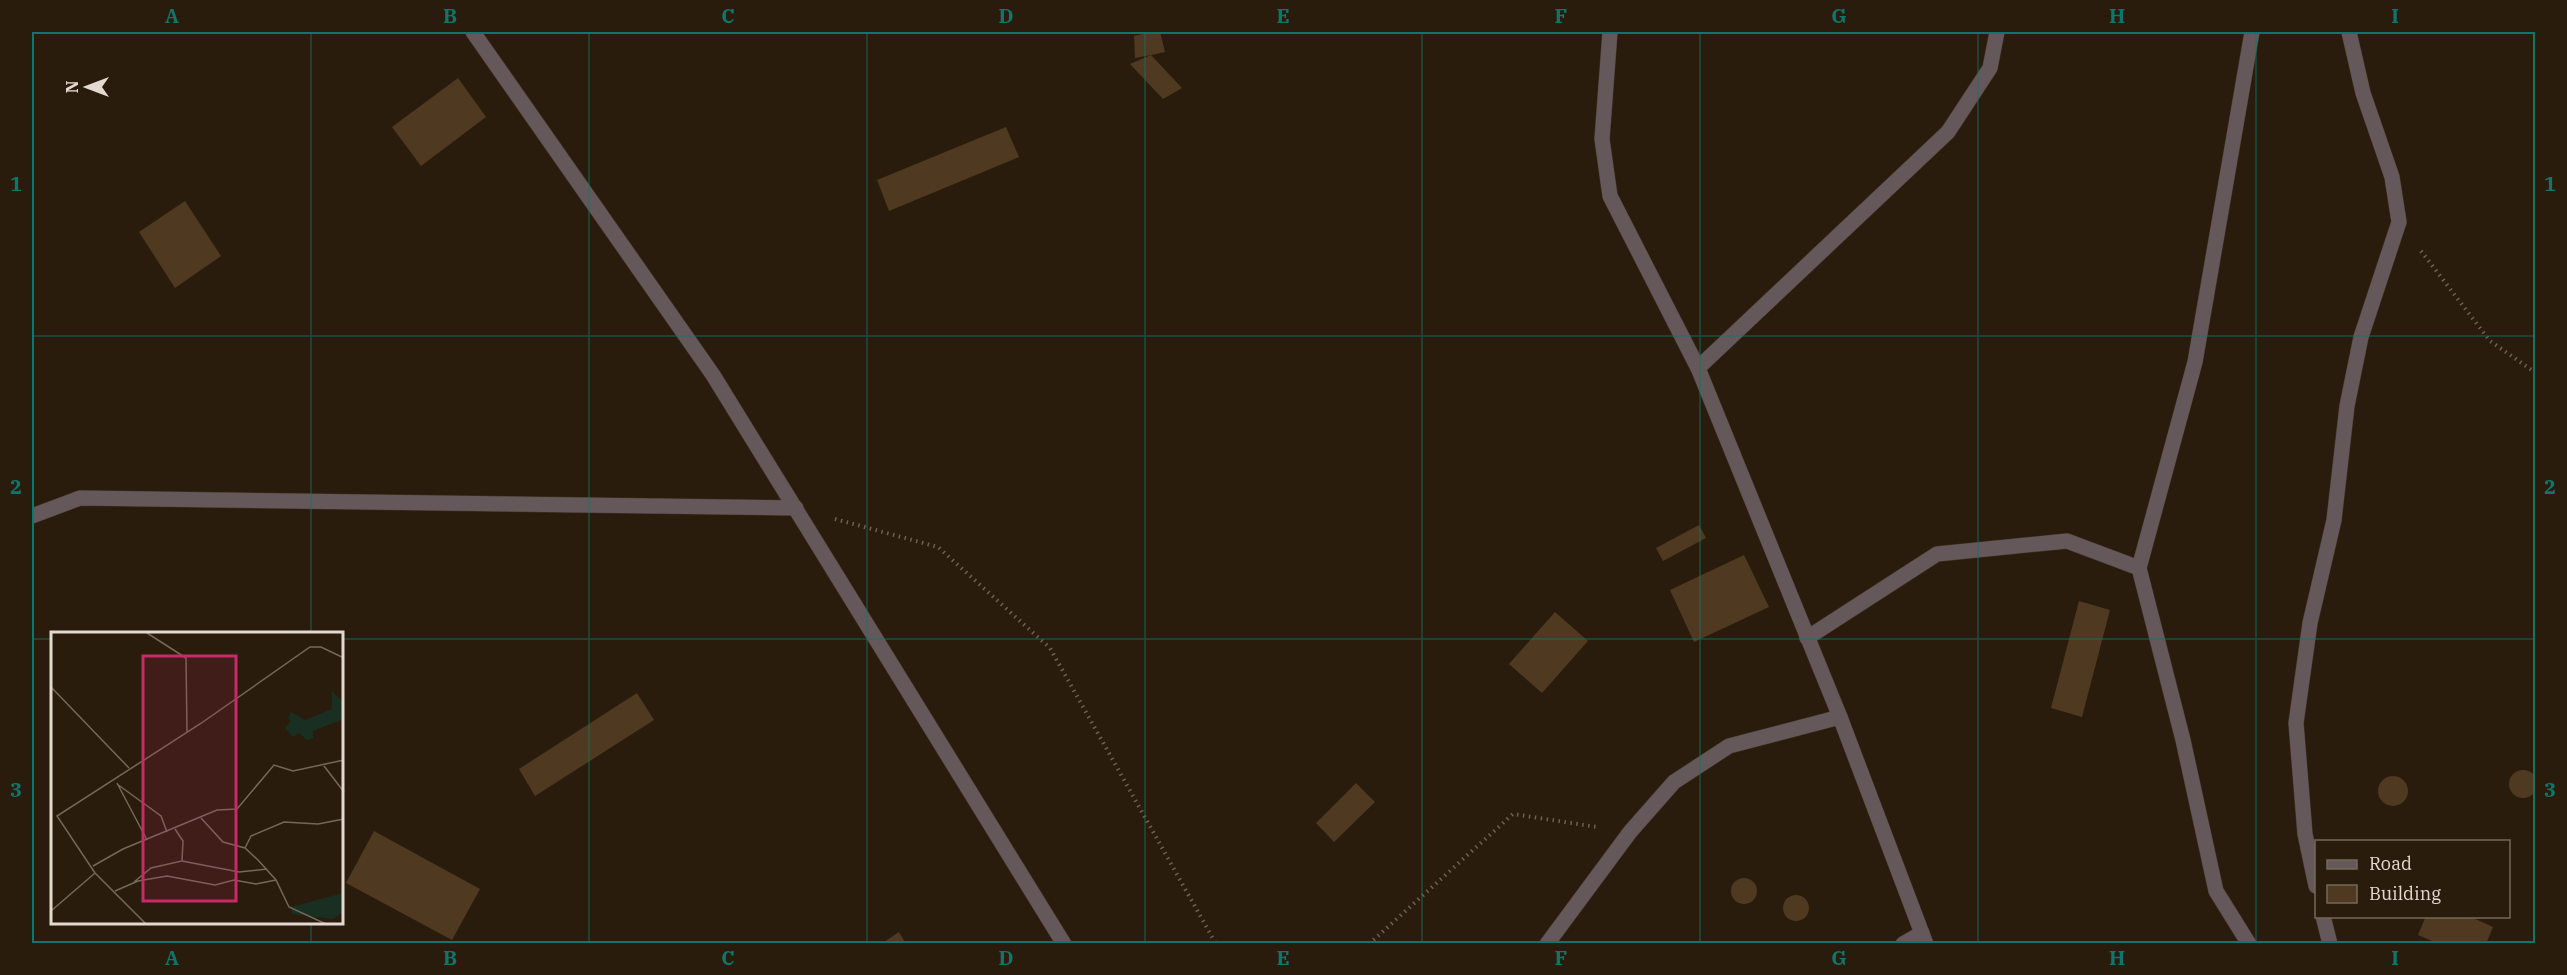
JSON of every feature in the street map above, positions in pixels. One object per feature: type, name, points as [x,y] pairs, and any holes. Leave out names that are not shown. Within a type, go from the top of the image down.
[{"type":"street","points":[[472,32],[713,375],[1064,944]]},
{"type":"street","points":[[1610,32],[1602,139],[1610,196],[1698,368],[1840,717],[1924,938],[1903,944]]},
{"type":"street","points":[[1698,368],[1948,132],[1989,68],[1997,32]]},
{"type":"street","points":[[2249,944],[2216,891],[2182,740],[2139,568],[2195,362],[2252,32]]},
{"type":"street","points":[[2315,881],[2305,834],[2296,723],[2310,623],[2334,520],[2347,406],[2361,337],[2398,222],[2392,177],[2363,93],[2349,32]]},
{"type":"street","points":[[32,516],[80,498],[796,508]]},
{"type":"street","points":[[1807,638],[1937,554],[2067,541],[2139,568]]},
{"type":"street","points":[[1547,944],[1630,832],[1674,782],[1729,746],[1840,717]]},
{"type":"street","points":[[2324,918],[2330,944]]},
{"type":"path","points":[[2398,222],[2490,341],[2535,373]]},
{"type":"path","points":[[796,508],[938,547],[1050,648],[1216,944]]},
{"type":"path","points":[[1369,944],[1513,814],[1630,832]]},
{"type":"building","points":[[1160,32],[1165,52],[1135,58],[1134,36]]},
{"type":"building","points":[[1151,55],[1182,88],[1163,99],[1130,64]]},
{"type":"building","points":[[458,78],[486,117],[421,166],[392,127]]},
{"type":"building","points":[[1006,127],[1019,157],[889,211],[877,180]]},
{"type":"building","points":[[185,201],[221,256],[175,288],[139,232]]},
{"type":"building","points":[[1699,525],[1706,538],[1663,561],[1656,548]]},
{"type":"building","points":[[1744,555],[1769,607],[1694,642],[1670,590]]},
{"type":"building","points":[[2079,601],[2110,610],[2082,717],[2051,708]]},
{"type":"building","points":[[1555,612],[1588,641],[1542,693],[1509,664]]},
{"type":"building","points":[[637,693],[654,720],[535,796],[519,769]]},
{"type":"building","points":[[2523,770],[2533,774],[2537,784],[2533,794],[2523,798],[2513,794],[2509,784],[2513,774]]},
{"type":"building","points":[[2393,776],[2404,780],[2408,791],[2404,802],[2393,806],[2382,802],[2378,791],[2382,780]]},
{"type":"building","points":[[1356,783],[1375,802],[1334,842],[1316,823]]},
{"type":"building","points":[[374,831],[480,889],[452,940],[346,883]]},
{"type":"building","points":[[1744,878],[1753,882],[1757,891],[1753,900],[1744,904],[1735,900],[1731,891],[1735,882]]},
{"type":"building","points":[[1796,895],[1805,899],[1809,908],[1805,917],[1796,921],[1787,917],[1783,908],[1787,899]]},
{"type":"building","points":[[2425,918],[2473,918],[2493,927],[2486,944],[2439,944],[2418,935]]},
{"type":"building","points":[[899,932],[906,944],[881,944]]}]
